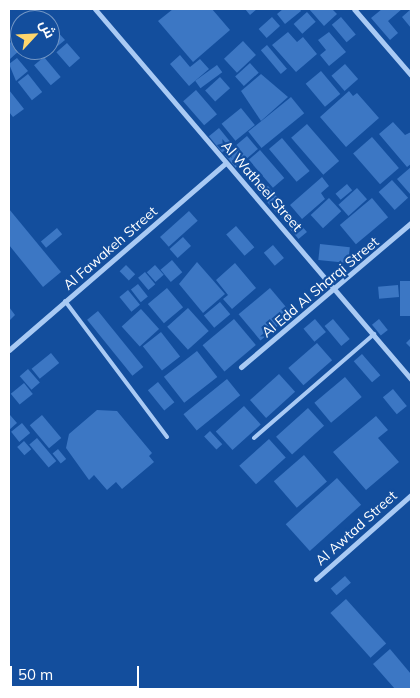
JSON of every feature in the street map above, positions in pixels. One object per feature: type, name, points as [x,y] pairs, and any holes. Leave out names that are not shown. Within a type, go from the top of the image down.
[{"type":"street","name":"Al Watheel Street","points":[[95,9],[226,163],[338,289],[411,379]]},
{"type":"street","points":[[354,9],[411,75]]},
{"type":"street","name":"Al Fawakeh Street","points":[[9,350],[226,163]]},
{"type":"street","name":"Al Edd Al Sharqi Street","points":[[241,367],[338,289],[411,223]]},
{"type":"street","name":"Al Awtad Street","points":[[316,579],[411,495]]},
{"type":"lane","points":[[65,301],[167,438]]},
{"type":"lane","points":[[254,438],[374,334]]},
{"type":"building","points":[[173,9],[212,9],[230,30],[193,62],[158,21]]},
{"type":"building","points":[[245,9],[257,9],[250,15]]},
{"type":"building","points":[[283,9],[300,9],[301,11],[285,24],[277,14]]},
{"type":"building","points":[[309,9],[332,9],[337,14],[324,26]]},
{"type":"building","points":[[382,9],[402,9],[388,21],[398,33],[390,40],[371,18]]},
{"type":"building","points":[[411,9],[411,28],[402,17]]},
{"type":"building","points":[[307,12],[316,22],[302,34],[294,24]]},
{"type":"building","points":[[272,17],[280,26],[267,38],[259,29]]},
{"type":"building","points":[[341,17],[356,35],[347,42],[332,25]]},
{"type":"building","points":[[288,32],[297,42],[303,37],[317,54],[296,72],[272,45]]},
{"type":"building","points":[[329,32],[346,52],[329,66],[320,55],[326,50],[318,40]]},
{"type":"building","points":[[60,35],[65,40],[60,44]]},
{"type":"building","points":[[243,41],[256,55],[237,73],[224,59]]},
{"type":"building","points":[[67,43],[80,58],[70,67],[60,56],[60,49]]},
{"type":"building","points":[[267,45],[287,69],[281,74],[261,50]]},
{"type":"building","points":[[180,55],[190,67],[200,59],[209,69],[189,86],[170,64]]},
{"type":"building","points":[[14,60],[19,60],[28,71],[16,81],[9,64]]},
{"type":"building","points":[[40,60],[47,60],[61,77],[51,85],[34,65]]},
{"type":"building","points":[[250,63],[259,73],[244,86],[235,76]]},
{"type":"building","points":[[345,64],[358,79],[345,91],[331,76]]},
{"type":"building","points":[[217,65],[222,72],[200,88],[195,81]]},
{"type":"building","points":[[321,71],[340,94],[325,107],[306,84]]},
{"type":"building","points":[[28,74],[42,92],[32,100],[18,82]]},
{"type":"building","points":[[261,74],[288,97],[261,121],[241,91]]},
{"type":"building","points":[[220,77],[230,88],[215,102],[205,90]]},
{"type":"building","points":[[9,90],[24,109],[13,117],[9,112]]},
{"type":"building","points":[[196,90],[217,114],[204,125],[183,101]]},
{"type":"building","points":[[349,91],[353,96],[357,93],[379,118],[346,147],[320,117]]},
{"type":"building","points":[[291,97],[304,113],[261,148],[248,132]]},
{"type":"building","points":[[241,108],[255,125],[235,141],[222,124]]},
{"type":"building","points":[[393,122],[405,135],[411,132],[411,164],[407,167],[379,134]]},
{"type":"building","points":[[307,124],[339,161],[323,175],[291,138]]},
{"type":"building","points":[[219,128],[232,144],[222,153],[209,136]]},
{"type":"building","points":[[247,136],[258,149],[236,168],[225,155]]},
{"type":"building","points":[[372,137],[399,168],[380,184],[353,153]]},
{"type":"building","points":[[282,138],[310,171],[297,182],[269,149]]},
{"type":"building","points":[[260,150],[284,178],[273,188],[249,160]]},
{"type":"building","points":[[411,167],[411,195],[397,179]]},
{"type":"building","points":[[322,177],[329,186],[321,193],[325,199],[302,219],[290,205]]},
{"type":"building","points":[[392,180],[408,198],[395,210],[379,192]]},
{"type":"building","points":[[347,184],[352,190],[341,200],[336,194]]},
{"type":"building","points":[[268,186],[289,211],[281,218],[260,193]]},
{"type":"building","points":[[357,188],[367,199],[348,216],[338,205]]},
{"type":"building","points":[[329,198],[341,211],[323,228],[311,215]]},
{"type":"building","points":[[372,198],[388,217],[356,244],[340,225]]},
{"type":"building","points":[[9,209],[61,272],[43,287],[9,245]]},
{"type":"building","points":[[189,211],[198,221],[169,247],[160,237]]},
{"type":"building","points":[[296,219],[307,232],[299,239],[288,226]]},
{"type":"building","points":[[236,226],[254,247],[245,256],[226,235]]},
{"type":"building","points":[[57,228],[62,234],[46,248],[41,241]]},
{"type":"building","points":[[183,237],[191,246],[178,258],[170,249]]},
{"type":"building","points":[[320,244],[350,247],[348,263],[318,260]]},
{"type":"building","points":[[273,245],[284,258],[275,266],[264,253]]},
{"type":"building","points":[[172,260],[182,272],[171,282],[161,270]]},
{"type":"building","points":[[197,262],[225,294],[203,313],[179,284]]},
{"type":"building","points":[[235,263],[256,288],[232,309],[223,299],[228,295],[216,280]]},
{"type":"building","points":[[126,265],[135,274],[129,281],[120,271]]},
{"type":"building","points":[[155,265],[164,275],[156,282],[147,272]]},
{"type":"building","points":[[145,272],[155,284],[148,290],[138,278]]},
{"type":"building","points":[[400,281],[411,281],[411,316],[400,316]]},
{"type":"building","points":[[138,284],[148,297],[141,302],[131,290]]},
{"type":"building","points":[[398,285],[399,297],[379,299],[378,287]]},
{"type":"building","points":[[167,288],[183,307],[164,323],[148,304]]},
{"type":"building","points":[[270,288],[292,314],[260,340],[239,314]]},
{"type":"building","points":[[128,290],[140,305],[131,312],[119,297]]},
{"type":"building","points":[[220,302],[230,314],[214,328],[204,315]]},
{"type":"building","points":[[9,307],[15,315],[9,321]]},
{"type":"building","points":[[188,308],[209,331],[188,350],[167,327]]},
{"type":"building","points":[[141,309],[159,329],[140,346],[122,326]]},
{"type":"building","points":[[98,311],[143,367],[132,376],[87,320]]},
{"type":"building","points":[[234,319],[256,345],[224,371],[203,345]]},
{"type":"building","points":[[315,319],[326,332],[314,342],[304,329]]},
{"type":"building","points":[[333,319],[350,339],[341,346],[325,326]]},
{"type":"building","points":[[379,319],[388,330],[381,336],[372,325]]},
{"type":"building","points":[[161,332],[180,356],[162,371],[143,346]]},
{"type":"building","points":[[411,338],[411,348],[406,343]]},
{"type":"building","points":[[317,343],[332,360],[303,385],[288,368]]},
{"type":"building","points":[[197,351],[217,377],[184,403],[164,377]]},
{"type":"building","points":[[51,353],[59,363],[40,379],[32,369]]},
{"type":"building","points":[[362,354],[380,375],[372,382],[354,361]]},
{"type":"building","points":[[28,369],[40,383],[32,390],[20,376]]},
{"type":"building","points":[[279,374],[295,392],[266,418],[250,400]]},
{"type":"building","points":[[345,377],[362,397],[331,423],[314,403]]},
{"type":"building","points":[[227,379],[240,395],[197,431],[183,414]]},
{"type":"building","points":[[158,382],[174,402],[164,410],[148,390]]},
{"type":"building","points":[[24,383],[33,394],[20,405],[11,394]]},
{"type":"building","points":[[393,389],[407,406],[397,414],[383,397]]},
{"type":"building","points":[[244,406],[261,425],[232,450],[216,431]]},
{"type":"building","points":[[308,408],[324,426],[292,455],[276,437]]},
{"type":"building","points":[[97,410],[117,411],[152,453],[149,456],[154,462],[122,489],[116,482],[107,490],[94,475],[89,480],[66,448],[69,434]]},
{"type":"building","points":[[42,415],[61,438],[49,448],[30,425]]},
{"type":"building","points":[[9,416],[17,423],[9,430]]},
{"type":"building","points":[[376,416],[388,430],[378,438],[399,462],[366,490],[333,452]]},
{"type":"building","points":[[22,423],[30,433],[19,442],[11,432]]},
{"type":"building","points":[[210,431],[222,444],[216,450],[204,436]]},
{"type":"building","points":[[37,438],[56,461],[49,467],[29,444]]},
{"type":"building","points":[[269,439],[286,458],[256,484],[239,466]]},
{"type":"building","points":[[24,441],[31,449],[24,455],[17,447]]},
{"type":"building","points":[[58,449],[66,459],[61,464],[53,453]]},
{"type":"building","points":[[304,455],[327,481],[297,508],[274,481]]},
{"type":"building","points":[[337,478],[361,505],[310,551],[286,524]]},
{"type":"building","points":[[345,576],[351,583],[337,595],[331,588]]},
{"type":"building","points":[[346,599],[386,644],[371,658],[330,613]]},
{"type":"building","points":[[390,649],[411,674],[411,689],[395,689],[373,664]]}]
